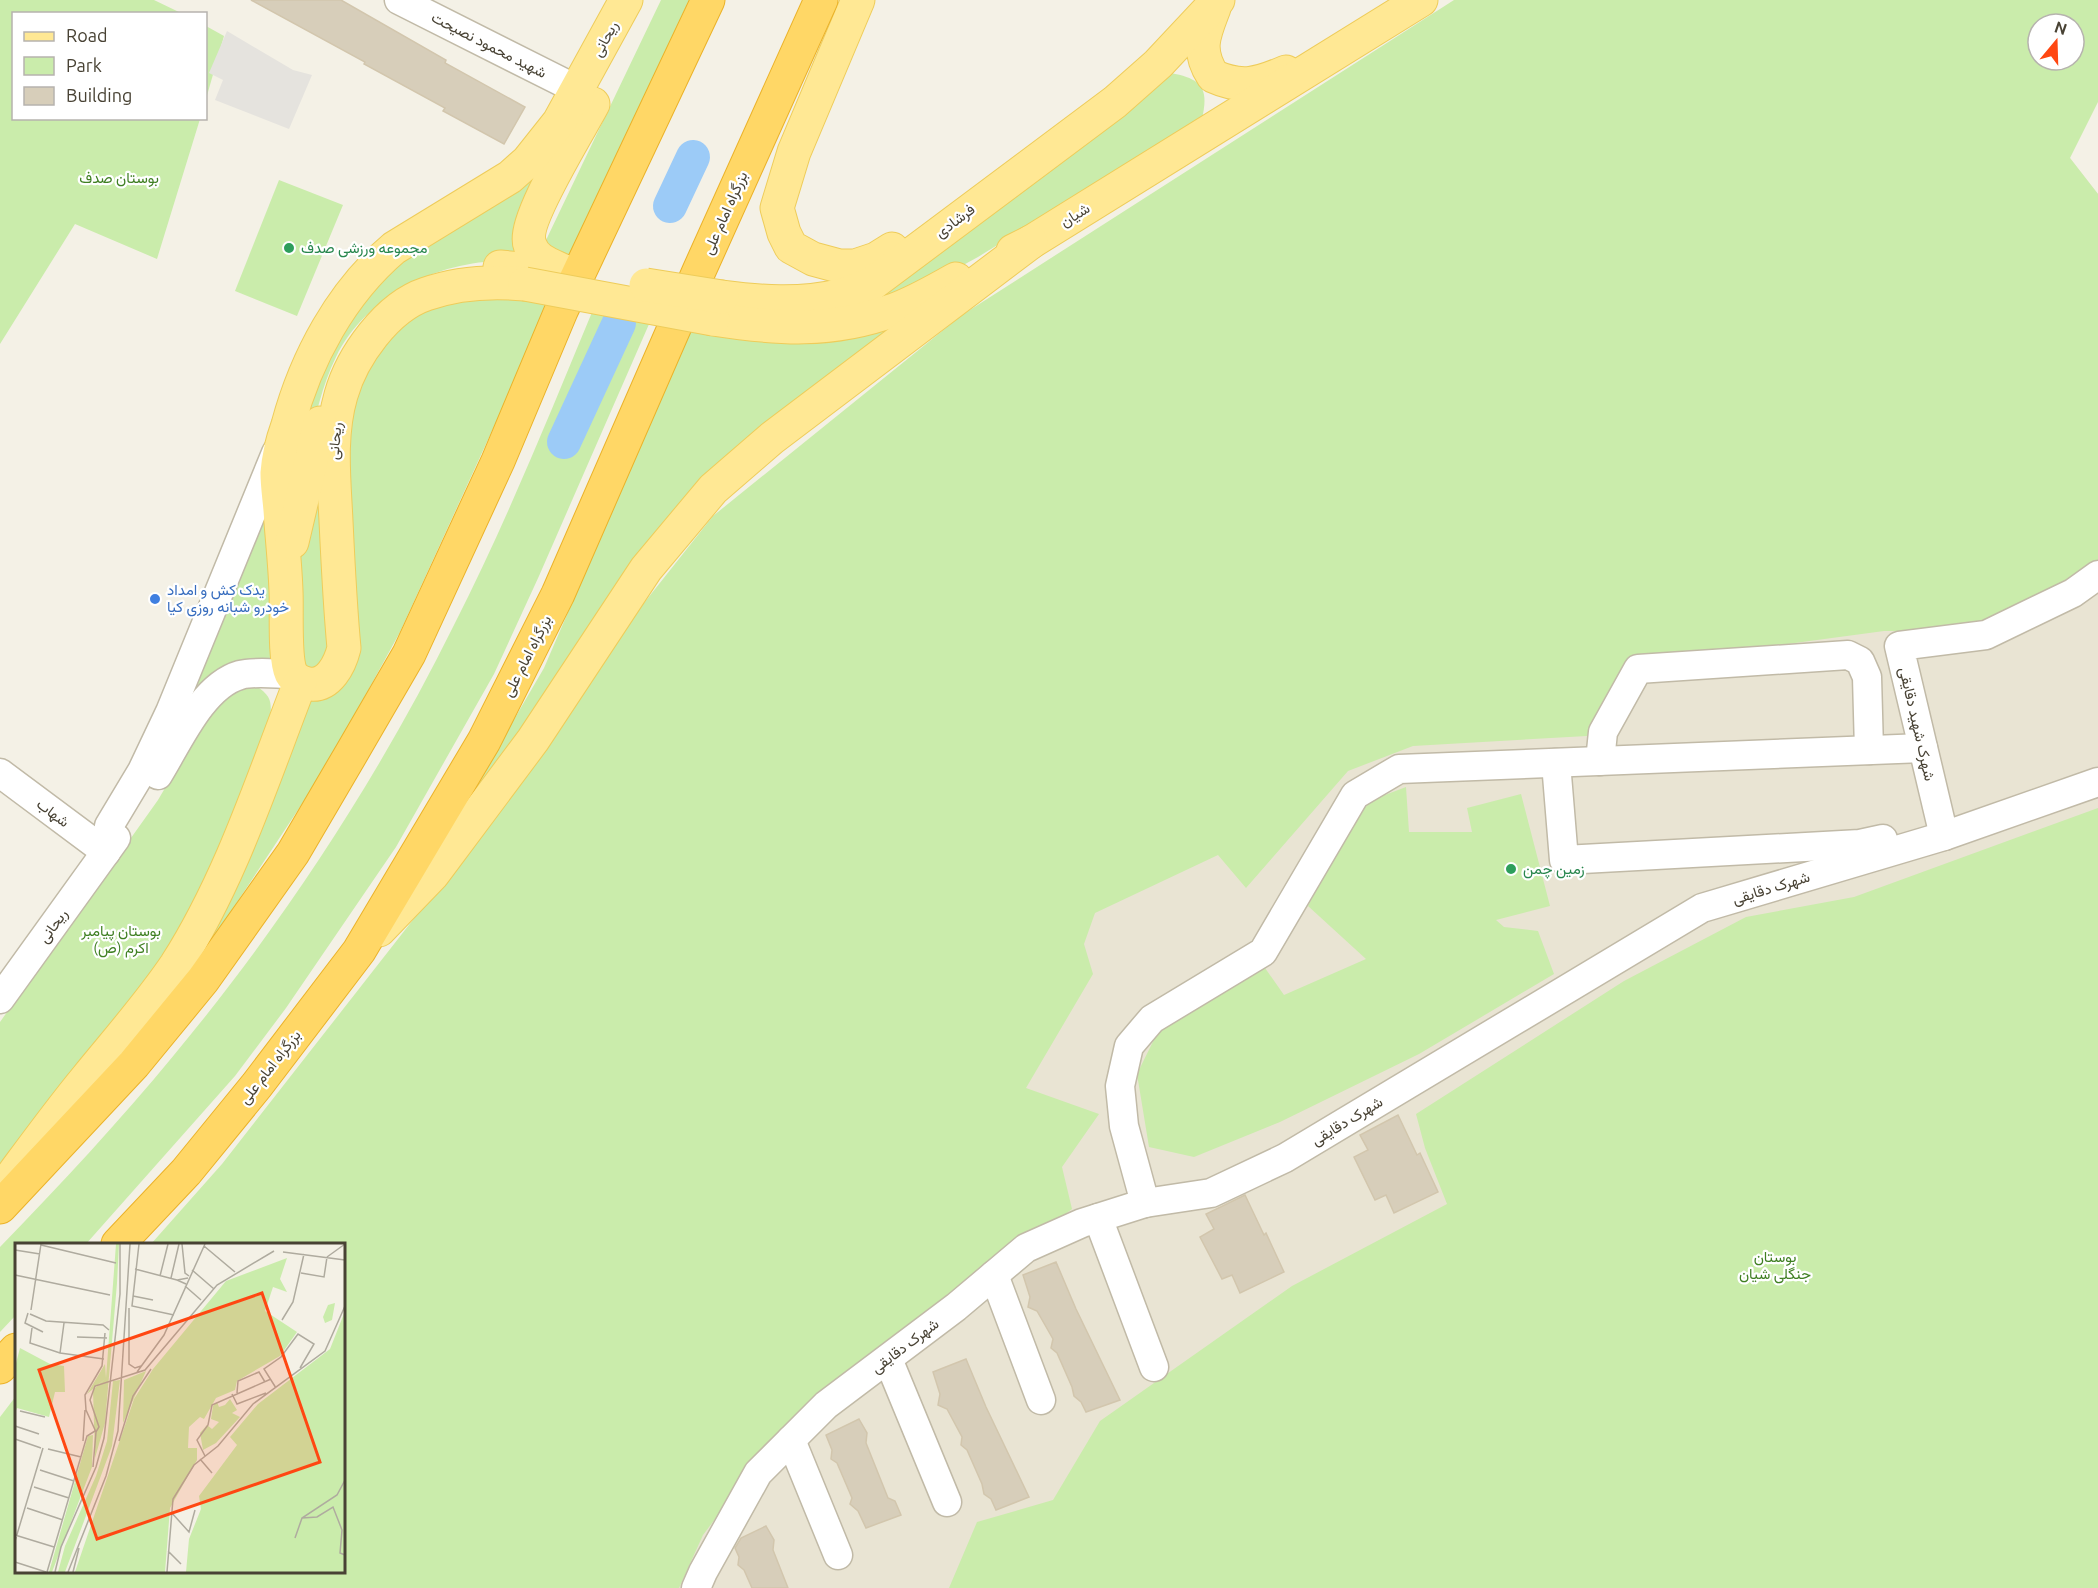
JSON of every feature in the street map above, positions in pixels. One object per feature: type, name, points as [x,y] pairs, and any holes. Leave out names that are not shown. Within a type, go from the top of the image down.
[{"type":"highway","points":[[0,1207],[135,1064],[203,980],[293,853],[409,654],[498,461],[566,300],[708,0]]},
{"type":"highway","name":"بزرگراه امام علی","points":[[120,1243],[186,1172],[257,1085],[359,951],[484,741],[558,594],[821,0]]},
{"type":"highway","points":[[0,1367],[15,1351]]},
{"type":"main road","name":"ریحانی","points":[[626,0],[559,122],[528,161],[510,177],[394,248],[361,279],[320,342],[288,423],[277,472],[286,580],[288,662],[296,678],[313,685],[325,680],[340,663],[344,648],[332,455],[340,396],[350,369],[364,346],[382,325],[407,304],[425,294],[476,284],[509,282],[717,308]]},
{"type":"main road","points":[[567,273],[537,258],[529,244],[530,227],[537,207],[651,0]]},
{"type":"main road","points":[[858,0],[794,152],[777,208],[784,233],[791,247],[813,259],[839,266],[855,266],[876,259],[960,204],[1015,176]]},
{"type":"main road","points":[[1211,130],[1220,117],[1222,107],[1220,90],[1203,58],[1202,48],[1208,23],[1217,1]]},
{"type":"main road","name":"فرشادی","points":[[717,308],[757,301],[805,301],[839,296],[873,283],[1115,102],[1158,64],[1217,1]]},
{"type":"main road","points":[[1158,64],[1173,61],[1184,62],[1205,70],[1213,76],[1236,84],[1250,85],[1292,69],[1413,5]]},
{"type":"main road","name":"شیان","points":[[717,308],[756,326],[798,328],[859,320],[894,310],[1031,242],[1413,5]]},
{"type":"main road","points":[[359,951],[433,874],[533,740],[646,569],[713,489],[772,438],[1031,242]]},
{"type":"main road","points":[[286,580],[292,542],[327,390],[347,347],[366,322],[395,297],[437,278],[463,271],[488,267],[523,268],[567,273],[717,308]]},
{"type":"main road","points":[[0,1192],[66,1103],[176,965],[208,908],[228,865],[296,678]]},
{"type":"street","name":"شهید محمود نصیحت","points":[[399,0],[578,90]]},
{"type":"street","name":"ریحانی","points":[[106,852],[109,826],[142,771],[170,712],[288,423]]},
{"type":"street","name":"شهرک شهید دقایقی","points":[[1944,836],[1899,646],[1986,635],[2073,593],[2098,575]]},
{"type":"street","points":[[1600,761],[1603,732],[1638,669],[1848,655],[1860,660],[1867,677],[1869,750]]},
{"type":"street","name":"ریحانی","points":[[0,999],[149,790],[195,714],[214,688],[242,674],[296,678]]},
{"type":"street","points":[[1145,1203],[1124,1126],[1120,1086],[1129,1046],[1152,1019],[1263,952],[1355,795],[1400,769],[1923,748]]},
{"type":"street","points":[[1556,763],[1564,860],[1860,844],[1897,837]]},
{"type":"street","name":"شهاب","points":[[0,773],[106,852]]},
{"type":"street","name":"شهرک دقایقی","points":[[703,1583],[758,1473],[826,1405],[956,1307],[1026,1248],[1098,1218],[1145,1203],[1211,1194],[1285,1158],[1702,908],[1944,836],[2098,782]]},
{"type":"street","points":[[1098,1218],[1154,1367]]},
{"type":"street","points":[[994,1275],[1041,1400]]},
{"type":"street","points":[[888,1359],[946,1502]]},
{"type":"street","points":[[791,1440],[838,1555]]},
{"type":"shaded area","points":[[227,31],[293,70],[312,75],[289,129],[215,100],[223,80],[209,73]]},
{"type":"shaded area","points":[[2070,158],[2098,194],[2098,1276],[1539,1588],[367,1588],[635,1259]]},
{"type":"green space","name":"بوستان صدف","points":[[0,0],[154,0],[179,12],[12,12],[12,120],[200,120],[157,259],[75,224],[0,344]]},
{"type":"green space","points":[[661,0],[689,0],[400,632],[325,769],[226,919],[184,976],[305,700],[333,688],[339,465],[355,383],[393,326],[504,261],[454,267],[429,275],[406,286],[365,316],[349,335],[331,368],[319,402],[307,450],[305,399],[370,281],[553,147],[536,261]]},
{"type":"green space","points":[[1454,0],[2098,0],[2098,102],[2070,158],[2098,194],[2098,563],[2072,581],[1987,623],[1955,631],[1884,631],[1629,665],[1587,736],[1413,746],[1348,771],[1246,888],[1218,855],[1095,913],[1084,944],[1093,974],[1026,1088],[1099,1114],[1062,1167],[1072,1209],[857,1373],[766,1451],[703,1535],[679,1588],[0,1588],[0,1417],[15,1397],[15,1573],[345,1573],[345,1243],[152,1243],[222,1164],[448,875],[617,637],[713,516],[962,315]]},
{"type":"green space","points":[[207,27],[224,36],[207,96]]},
{"type":"green space","points":[[1171,73],[1190,78],[1201,87],[1204,100],[1202,119],[978,257],[912,293],[886,303],[812,309]]},
{"type":"green space","name":"مجموعه ورزشی صدف","points":[[279,180],[343,205],[297,316],[235,291]]},
{"type":"green space","points":[[952,290],[798,404],[425,872],[544,668],[691,327]]},
{"type":"green space","points":[[595,305],[653,315],[494,674],[396,847],[286,1008],[235,1076],[87,1243],[15,1243],[15,1316],[0,1332],[0,1247],[111,1129],[153,1080],[214,1005],[290,902],[361,794],[425,682],[528,467]]},
{"type":"green space","points":[[319,449],[335,650],[318,667],[309,668],[303,663],[297,562]]},
{"type":"green space","points":[[274,494],[275,664],[174,730]]},
{"type":"green space","name":"بوستان پیامبر اکرم (ص)","points":[[256,686],[269,698],[270,724],[184,936],[0,1167],[0,1022],[158,800],[221,693]]},
{"type":"green space","points":[[1406,787],[1409,832],[1472,832],[1467,808],[1521,794],[1550,906],[1496,920],[1504,927],[1538,931],[1554,974],[1419,1054],[1280,1122],[1194,1157],[1149,1147],[1137,1074],[1175,997],[1251,948],[1284,995],[1366,959],[1308,906],[1361,804]]},
{"type":"green space","name":"بوستان جنگلی شیان","points":[[2098,808],[2098,1588],[949,1588],[977,1522],[1053,1500],[1100,1421],[1292,1286],[1447,1204],[1425,1148],[1416,1114],[1624,981],[1746,917],[1854,897]]},
{"type":"building","points":[[251,0],[341,0],[446,60],[445,63],[525,107],[504,144],[443,111],[445,108],[364,64],[365,62]]},
{"type":"building","points":[[1398,1115],[1417,1155],[1420,1153],[1438,1192],[1394,1213],[1386,1195],[1375,1200],[1354,1157],[1368,1150],[1360,1135]]},
{"type":"building","points":[[1245,1195],[1284,1272],[1240,1293],[1232,1275],[1222,1279],[1200,1237],[1214,1229],[1206,1214]]},
{"type":"building","points":[[1056,1262],[1120,1400],[1086,1412],[1081,1402],[1074,1396],[1057,1353],[1051,1348],[1053,1339],[1037,1311],[1028,1307],[1030,1297],[1023,1275]]},
{"type":"building","points":[[966,1359],[1029,1497],[996,1510],[991,1499],[984,1494],[967,1450],[961,1445],[962,1437],[947,1409],[938,1405],[940,1394],[933,1372]]},
{"type":"building","points":[[859,1419],[867,1433],[866,1443],[888,1498],[895,1501],[901,1515],[866,1528],[858,1511],[850,1504],[852,1498],[837,1463],[831,1459],[832,1450],[826,1435]]},
{"type":"building","points":[[766,1526],[774,1540],[773,1550],[788,1588],[752,1588],[744,1570],[738,1565],[739,1557],[735,1548],[741,1538]]},
{"type":"waterway","points":[[670,206],[693,157]]},
{"type":"waterway","points":[[564,442],[619,323]]},
{"type":"place","name":"مجموعه ورزشی صدف","points":[[289,248]]},
{"type":"place","name":"یدک کش و امداد خودرو شبانه روزی کیا","points":[[155,599]]},
{"type":"place","name":"زمین چمن","points":[[1511,869]]}]
